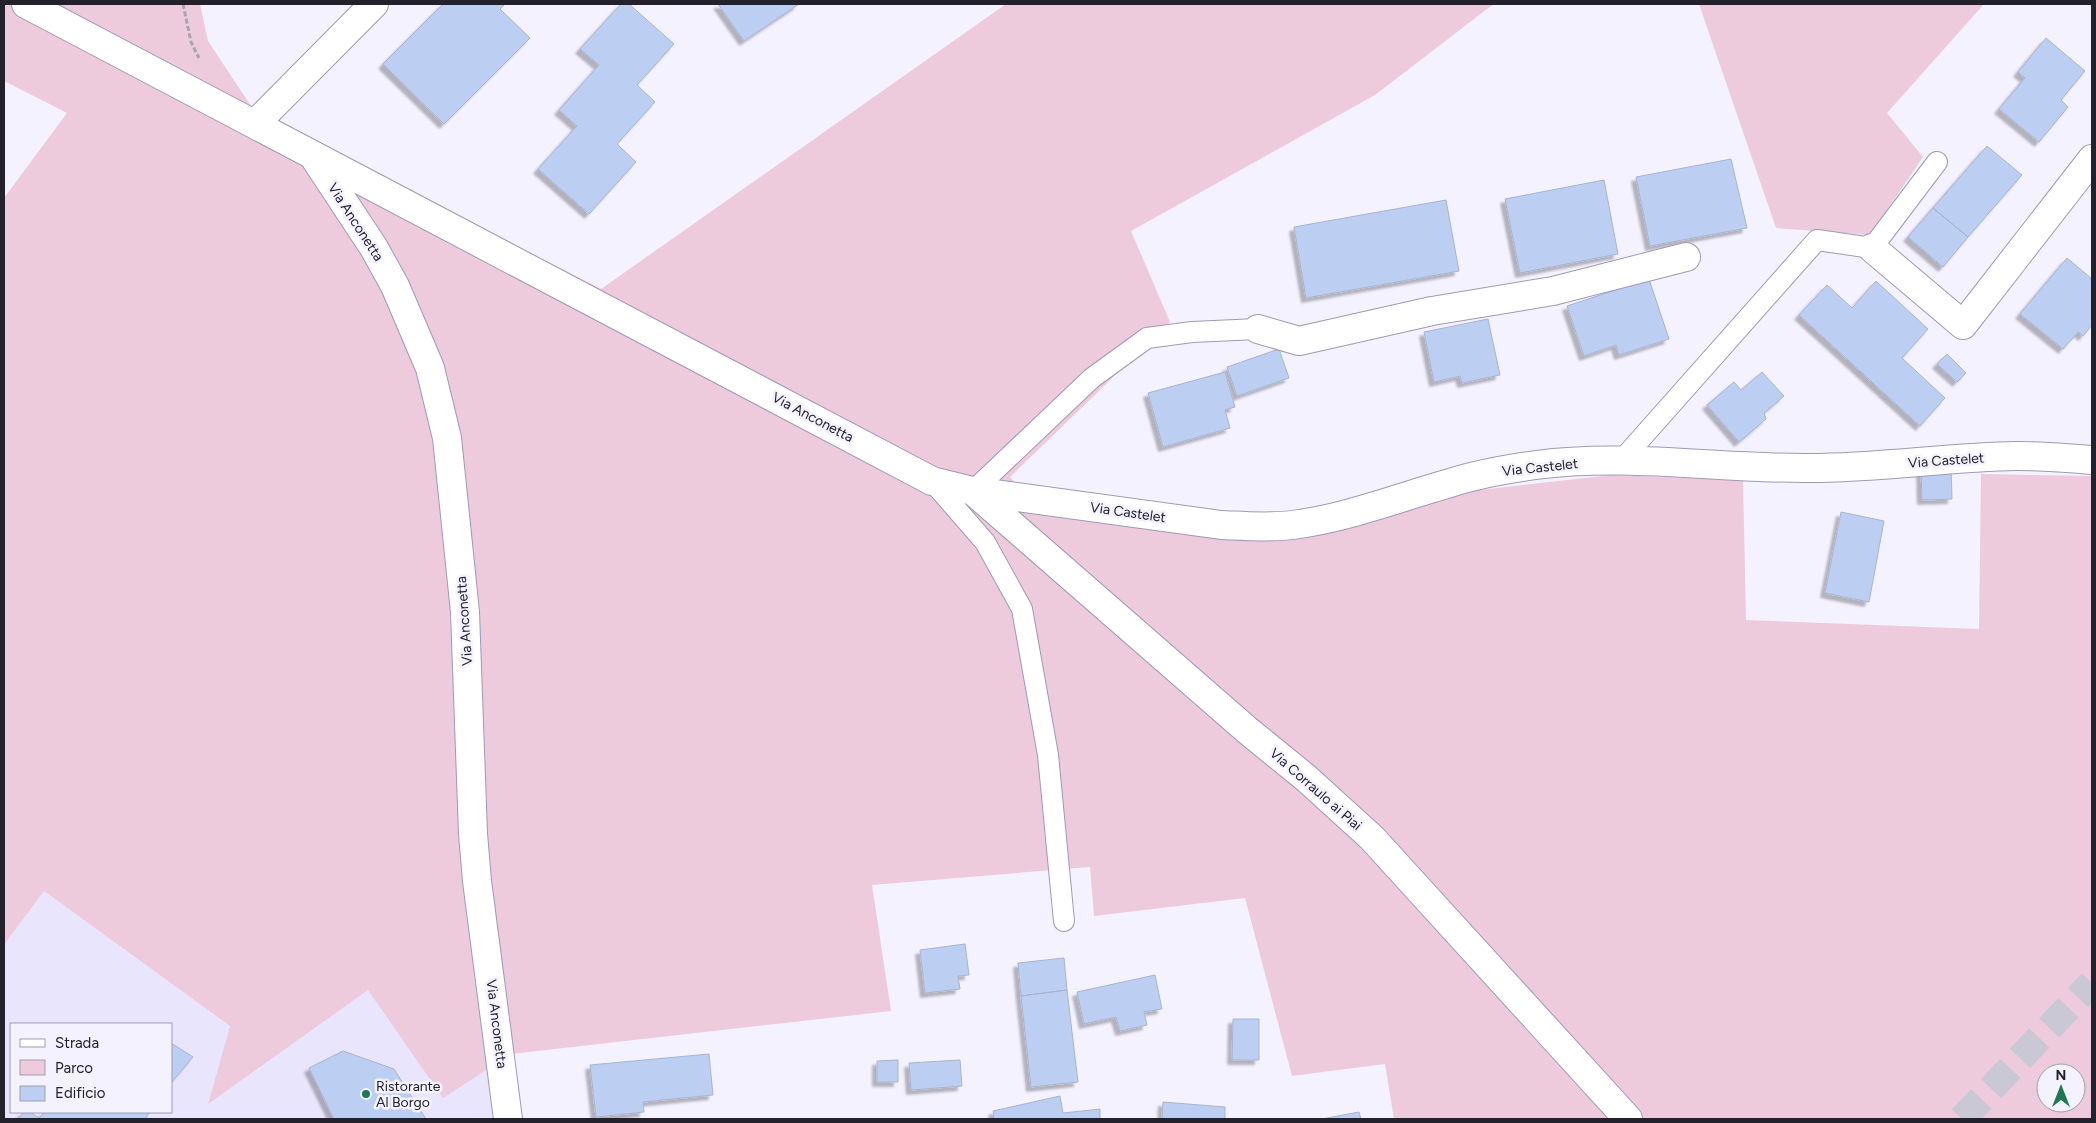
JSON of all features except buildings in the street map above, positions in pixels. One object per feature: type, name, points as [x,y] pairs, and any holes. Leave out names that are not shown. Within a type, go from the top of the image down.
[{"type":"street","name":"Via Anconetta","points":[[26,4],[932,482],[972,491]]},
{"type":"street","points":[[254,124],[374,4]]},
{"type":"street","name":"Via Anconetta","points":[[311,154],[374,248],[395,286],[430,368],[447,438],[465,612],[473,834],[477,881],[508,1119]]},
{"type":"street","points":[[1872,248],[1963,325],[2092,159]]},
{"type":"street","points":[[1258,329],[1299,341],[1432,311],[1553,291],[1686,257]]},
{"type":"street","name":"Via Castelet","points":[[972,491],[1221,525],[1290,526],[1365,510],[1451,482],[1493,472],[1537,465],[1621,461],[1842,468],[2016,456],[2092,460]]},
{"type":"street","name":"Via Corraulo ai Piai","points":[[972,491],[1247,730],[1306,778],[1372,838],[1628,1119]]},
{"type":"lane","points":[[1621,461],[1817,240],[1872,248],[1937,162]]},
{"type":"lane","points":[[972,491],[1092,378],[1147,338],[1192,332],[1258,329]]},
{"type":"lane","points":[[932,482],[986,542],[1022,610],[1048,755],[1064,921]]},
{"type":"shaded area","points":[[44,891],[230,1026],[208,1103],[369,989],[443,1097],[511,1054],[518,1119],[4,1119],[4,945]]},
{"type":"green space","points":[[4,4],[200,4],[208,41],[255,112],[601,289],[1006,4],[1497,4],[1491,6],[1375,95],[1131,231],[1170,322],[1010,477],[1038,511],[1175,524],[1612,475],[1743,480],[1746,620],[1979,629],[1981,474],[2092,476],[2092,1119],[1394,1119],[1385,1064],[1292,1076],[1245,898],[1094,916],[1090,867],[872,885],[891,1011],[511,1054],[443,1098],[368,990],[208,1104],[230,1026],[44,891],[4,945],[4,198],[67,113],[4,81]]},
{"type":"green space","points":[[1699,4],[1984,4],[1887,113],[1923,157],[1870,235],[1776,228]]},
{"type":"tunnel","points":[[1962,1119],[2092,983]]},
{"type":"place","name":"Ristorante Al Borgo","points":[[366,1094]]}]
